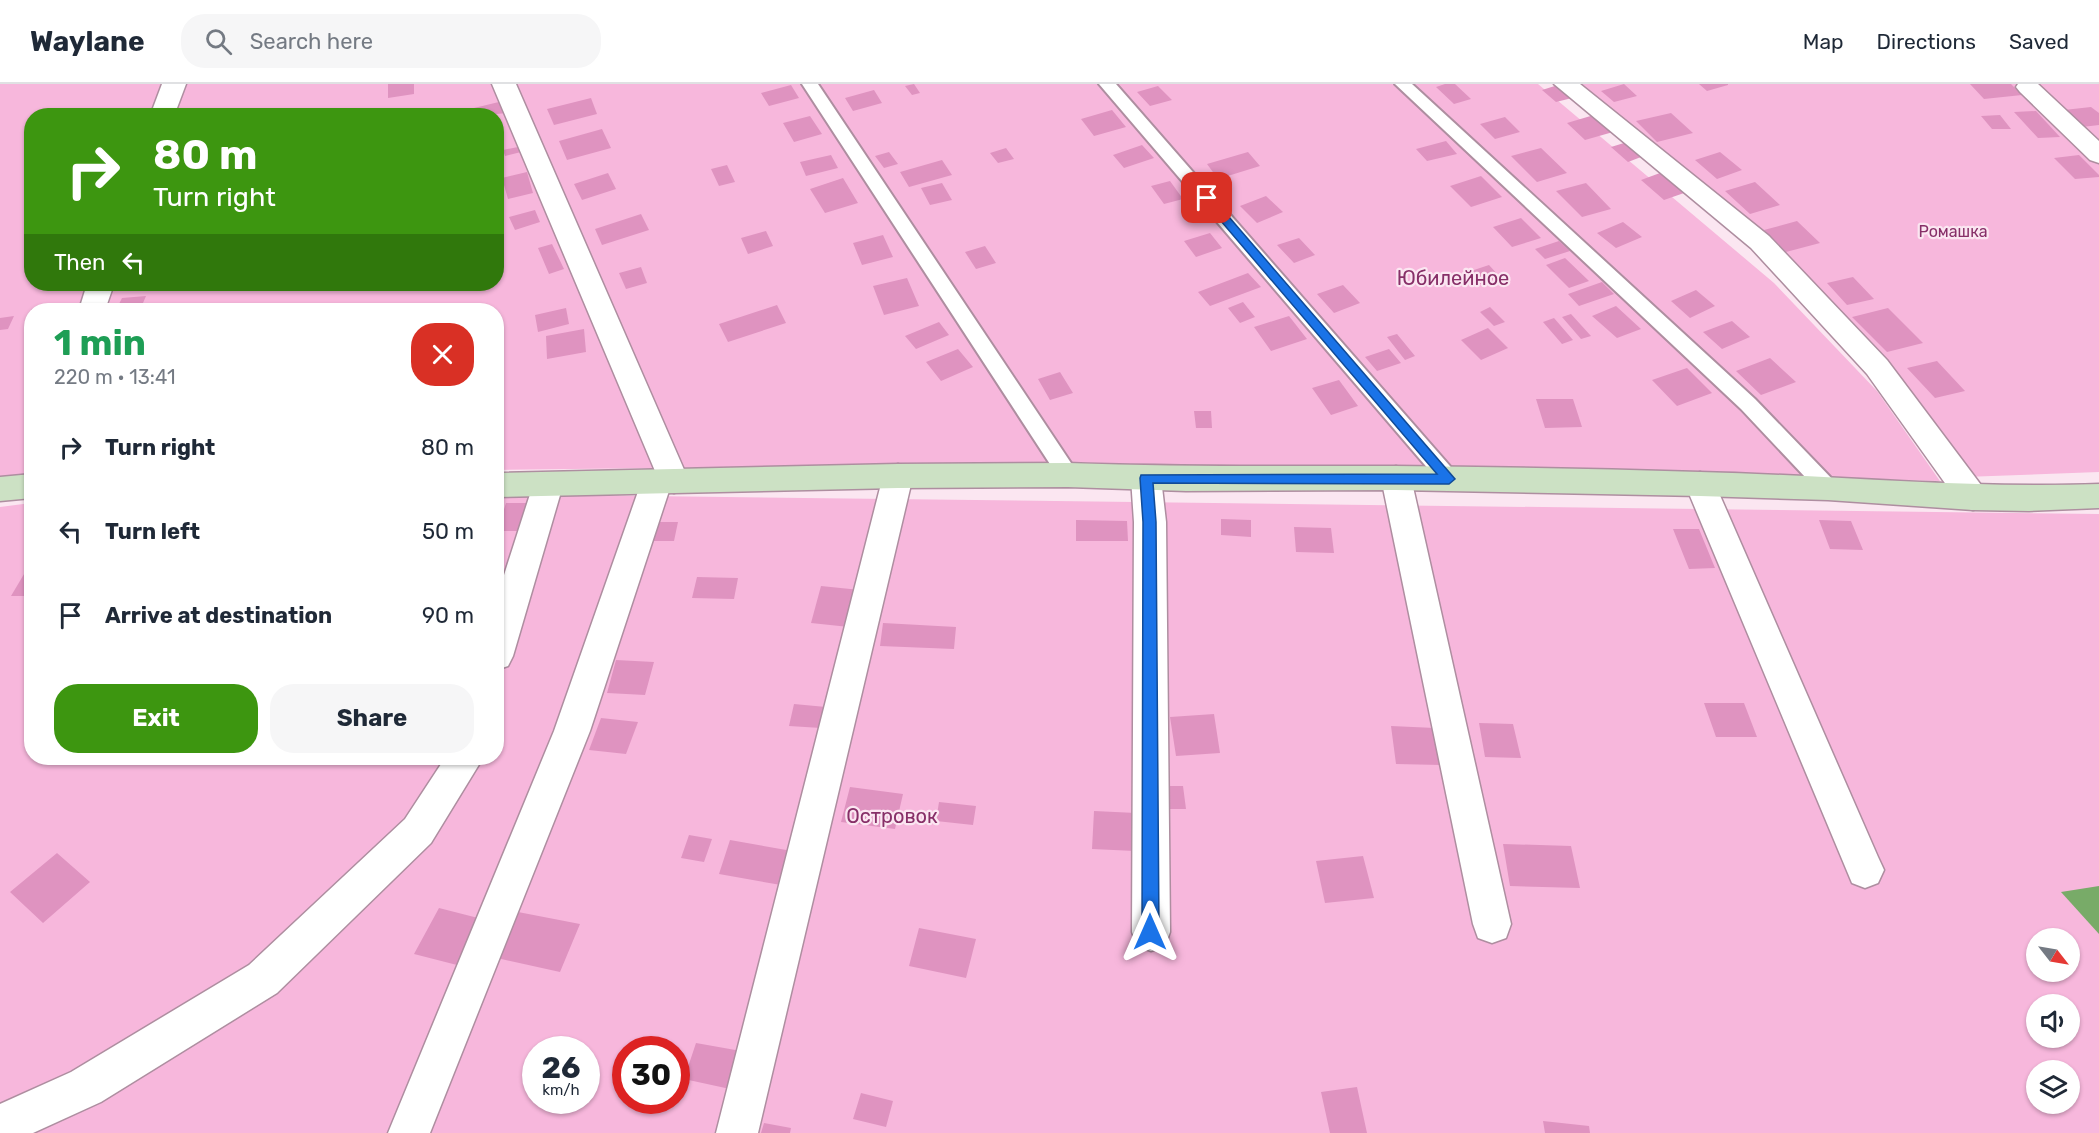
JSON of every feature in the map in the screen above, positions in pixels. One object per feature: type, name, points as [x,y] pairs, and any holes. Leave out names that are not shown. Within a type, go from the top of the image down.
[{"type":"street","points":[[165,108],[174,84]]},
{"type":"street","points":[[409,1133],[572,731],[665,482],[504,84]]},
{"type":"street","points":[[1566,84],[1760,242],[1877,367],[1973,498]]},
{"type":"street","points":[[2028,87],[2099,155]]},
{"type":"street","points":[[504,485],[898,476],[1068,475],[1146,478],[1396,478],[1700,484],[1828,488],[1973,498],[2029,499],[2099,496]]},
{"type":"street","points":[[736,1133],[898,476]]},
{"type":"street","points":[[1146,478],[1150,522],[1150,932]]},
{"type":"street","points":[[1396,478],[1492,924]]},
{"type":"street","points":[[1700,484],[1865,870]]},
{"type":"street","points":[[504,630],[548,485]]},
{"type":"street","points":[[0,1126],[86,1087],[263,979],[418,831],[460,765]]},
{"type":"lane","points":[[810,84],[1068,475]]},
{"type":"lane","points":[[1107,84],[1449,479]]},
{"type":"lane","points":[[1403,84],[1748,404],[1828,488]]},
{"type":"green space","name":"Юбилейное","points":[[0,84],[1538,84],[1774,283],[1877,391],[1940,481],[999,464],[504,470],[504,303],[24,303],[24,476],[0,478]]},
{"type":"green space","name":"Ромашка","points":[[1560,84],[2099,84],[2099,472],[1964,477],[1795,280]]},
{"type":"green space","name":"Островок","points":[[504,496],[2099,514],[2099,1133],[0,1133],[0,507],[24,504],[24,765],[504,765]]},
{"type":"shaded area","points":[[2099,886],[2099,934],[2061,892]]},
{"type":"building","points":[[388,84],[414,84],[414,94],[388,98]]},
{"type":"building","points":[[914,84],[920,93],[912,95],[905,86]]},
{"type":"building","points":[[1455,84],[1471,99],[1454,104],[1436,87]]},
{"type":"building","points":[[1624,84],[1637,96],[1614,102],[1601,91]]},
{"type":"building","points":[[1699,84],[1728,84],[1728,85],[1707,91]]},
{"type":"building","points":[[1970,84],[2011,84],[2022,95],[1984,99]]},
{"type":"building","points":[[791,85],[799,98],[769,106],[761,93]]},
{"type":"building","points":[[1558,85],[1572,98],[1556,102],[1542,90]]},
{"type":"building","points":[[1158,86],[1172,100],[1150,106],[1137,92]]},
{"type":"building","points":[[874,90],[882,103],[853,111],[845,98]]},
{"type":"building","points":[[591,98],[597,114],[554,125],[547,109]]},
{"type":"building","points":[[503,101],[507,113],[504,113],[504,108],[474,108]]},
{"type":"building","points":[[2091,107],[2099,113],[2099,125],[2082,127],[2064,110]]},
{"type":"building","points":[[1112,110],[1126,127],[1094,136],[1081,119]]},
{"type":"building","points":[[2036,111],[2060,137],[2038,138],[2014,112]]},
{"type":"building","points":[[1671,113],[1693,133],[1657,142],[1636,121]]},
{"type":"building","points":[[1594,115],[1613,132],[1585,140],[1567,123]]},
{"type":"building","points":[[2000,115],[2011,129],[1992,129],[1981,116]]},
{"type":"building","points":[[810,116],[822,134],[794,142],[783,123]]},
{"type":"building","points":[[1505,117],[1520,132],[1495,139],[1480,124]]},
{"type":"building","points":[[602,129],[611,148],[567,160],[559,141]]},
{"type":"building","points":[[1446,141],[1457,154],[1427,161],[1416,149]]},
{"type":"building","points":[[1624,143],[1641,157],[1628,162],[1611,147]]},
{"type":"building","points":[[1142,145],[1154,158],[1124,168],[1113,155]]},
{"type":"building","points":[[523,146],[525,151],[505,156],[504,150]]},
{"type":"building","points":[[1006,148],[1014,159],[998,163],[990,153]]},
{"type":"building","points":[[1541,148],[1567,173],[1537,182],[1511,156]]},
{"type":"building","points":[[889,152],[898,164],[884,168],[875,156]]},
{"type":"building","points":[[1248,152],[1260,166],[1218,179],[1207,164]]},
{"type":"building","points":[[1720,152],[1742,170],[1717,179],[1695,160]]},
{"type":"building","points":[[831,155],[838,168],[806,176],[800,162]]},
{"type":"building","points":[[2079,155],[2099,177],[2075,179],[2054,158]]},
{"type":"building","points":[[942,160],[952,175],[909,187],[900,172]]},
{"type":"building","points":[[727,165],[735,182],[719,186],[711,169]]},
{"type":"building","points":[[527,172],[533,193],[508,199],[504,178]]},
{"type":"building","points":[[608,173],[616,189],[582,200],[574,184]]},
{"type":"building","points":[[1660,173],[1684,193],[1664,200],[1641,180]]},
{"type":"building","points":[[1481,176],[1502,197],[1471,207],[1450,186]]},
{"type":"building","points":[[843,178],[858,203],[825,213],[810,189]]},
{"type":"building","points":[[1170,181],[1183,199],[1164,204],[1151,186]]},
{"type":"building","points":[[1755,182],[1780,205],[1750,214],[1725,191]]},
{"type":"building","points":[[942,183],[952,200],[930,205],[921,188]]},
{"type":"building","points":[[1586,183],[1611,209],[1582,217],[1556,191]]},
{"type":"building","points":[[1266,196],[1283,212],[1257,223],[1240,206]]},
{"type":"building","points":[[535,210],[540,222],[515,230],[509,217]]},
{"type":"building","points":[[641,214],[649,230],[602,245],[595,229]]},
{"type":"building","points":[[1521,218],[1541,238],[1512,247],[1493,227]]},
{"type":"building","points":[[1797,221],[1820,243],[1786,252],[1764,230]]},
{"type":"building","points":[[1623,222],[1642,237],[1616,248],[1597,233]]},
{"type":"building","points":[[766,231],[773,246],[748,254],[741,238]]},
{"type":"building","points":[[1210,233],[1222,248],[1196,257],[1184,241]]},
{"type":"building","points":[[883,235],[893,257],[862,265],[853,243]]},
{"type":"building","points":[[1299,238],[1315,255],[1294,263],[1277,245]]},
{"type":"building","points":[[1559,241],[1570,251],[1545,259],[1535,249]]},
{"type":"building","points":[[552,244],[564,269],[549,274],[538,248]]},
{"type":"building","points":[[985,246],[996,263],[976,269],[965,252]]},
{"type":"building","points":[[1565,258],[1589,281],[1569,288],[1546,265]]},
{"type":"building","points":[[1489,265],[1500,277],[1477,285],[1465,273]]},
{"type":"building","points":[[641,267],[647,283],[626,289],[619,273]]},
{"type":"building","points":[[1248,273],[1261,287],[1210,306],[1198,292]]},
{"type":"building","points":[[1853,277],[1874,299],[1847,305],[1827,283]]},
{"type":"building","points":[[907,278],[919,306],[884,315],[873,286]]},
{"type":"building","points":[[1602,282],[1614,294],[1579,306],[1568,294]]},
{"type":"building","points":[[1343,285],[1360,303],[1334,313],[1317,294]]},
{"type":"building","points":[[1696,290],[1715,306],[1690,318],[1671,301]]},
{"type":"building","points":[[146,296],[143,303],[120,303],[122,298]]},
{"type":"building","points":[[1243,302],[1255,317],[1240,323],[1228,308]]},
{"type":"building","points":[[777,305],[786,323],[728,342],[719,324]]},
{"type":"building","points":[[1616,306],[1641,329],[1617,338],[1592,316]]},
{"type":"building","points":[[1490,307],[1505,322],[1494,326],[1480,312]]},
{"type":"building","points":[[566,308],[569,324],[538,332],[535,315]]},
{"type":"building","points":[[1888,308],[1923,343],[1887,352],[1852,317]]},
{"type":"building","points":[[1571,314],[1591,336],[1581,339],[1562,317]]},
{"type":"building","points":[[14,316],[8,329],[0,330],[0,318]]},
{"type":"building","points":[[1289,316],[1307,339],[1271,351],[1254,327]]},
{"type":"building","points":[[1554,318],[1573,340],[1562,344],[1543,322]]},
{"type":"building","points":[[1732,321],[1750,337],[1722,349],[1703,332]]},
{"type":"building","points":[[939,322],[949,335],[916,349],[905,336]]},
{"type":"building","points":[[1488,328],[1508,348],[1481,360],[1461,340]]},
{"type":"building","points":[[584,329],[586,352],[547,359],[546,336]]},
{"type":"building","points":[[1397,334],[1415,356],[1405,360],[1387,337]]},
{"type":"building","points":[[958,349],[973,367],[941,381],[926,362]]},
{"type":"building","points":[[1389,349],[1401,363],[1377,371],[1365,357]]},
{"type":"building","points":[[1770,358],[1796,382],[1761,395],[1736,371]]},
{"type":"building","points":[[1937,361],[1965,391],[1935,398],[1907,368]]},
{"type":"building","points":[[1687,368],[1712,393],[1677,406],[1652,380]]},
{"type":"building","points":[[1060,372],[1073,393],[1050,400],[1038,379]]},
{"type":"building","points":[[1339,380],[1358,406],[1331,415],[1312,388]]},
{"type":"building","points":[[1536,399],[1573,399],[1582,427],[1545,428]]},
{"type":"building","points":[[1194,411],[1211,411],[1212,428],[1196,428]]},
{"type":"building","points":[[506,503],[531,503],[523,531],[504,531]]},
{"type":"building","points":[[1221,519],[1251,520],[1251,537],[1221,535]]},
{"type":"building","points":[[1076,520],[1127,521],[1128,541],[1076,541]]},
{"type":"building","points":[[1819,520],[1851,521],[1863,550],[1830,549]]},
{"type":"building","points":[[654,522],[678,522],[674,541],[649,541]]},
{"type":"building","points":[[1294,527],[1331,528],[1334,553],[1296,552]]},
{"type":"building","points":[[1673,529],[1699,529],[1715,568],[1689,569]]},
{"type":"building","points":[[24,574],[24,596],[11,596]]},
{"type":"building","points":[[697,577],[738,578],[734,599],[692,598]]},
{"type":"building","points":[[821,586],[860,590],[849,627],[811,623]]},
{"type":"building","points":[[883,623],[956,627],[954,649],[880,646]]},
{"type":"building","points":[[616,660],[654,662],[645,695],[607,693]]},
{"type":"building","points":[[1704,703],[1744,703],[1757,737],[1716,737]]},
{"type":"building","points":[[794,704],[826,707],[821,728],[789,726]]},
{"type":"building","points":[[1214,714],[1220,753],[1176,756],[1170,717]]},
{"type":"building","points":[[601,718],[638,722],[626,754],[589,750]]},
{"type":"building","points":[[1479,723],[1513,724],[1521,758],[1485,757]]},
{"type":"building","points":[[1391,726],[1435,728],[1441,765],[1396,764]]},
{"type":"building","points":[[1162,786],[1183,786],[1186,809],[1163,809]]},
{"type":"building","points":[[850,787],[903,794],[895,829],[841,822]]},
{"type":"building","points":[[939,802],[976,806],[973,825],[936,821]]},
{"type":"building","points":[[1094,811],[1136,813],[1135,851],[1092,849]]},
{"type":"building","points":[[689,835],[712,839],[704,862],[681,858]]},
{"type":"building","points":[[730,840],[792,851],[781,885],[719,874]]},
{"type":"building","points":[[1503,844],[1571,846],[1580,888],[1510,886]]},
{"type":"building","points":[[57,853],[90,882],[43,923],[10,892]]},
{"type":"building","points":[[1363,856],[1374,898],[1325,903],[1316,861]]},
{"type":"building","points":[[439,908],[482,919],[457,965],[414,954]]},
{"type":"building","points":[[518,912],[580,924],[560,972],[497,958]]},
{"type":"building","points":[[919,928],[976,939],[966,978],[909,966]]},
{"type":"building","points":[[696,1043],[741,1051],[730,1089],[690,1080],[690,1061]]},
{"type":"building","points":[[1357,1087],[1367,1133],[1330,1133],[1321,1092]]},
{"type":"building","points":[[861,1093],[893,1101],[886,1127],[853,1119]]},
{"type":"building","points":[[1543,1121],[1589,1126],[1590,1133],[1545,1133]]},
{"type":"building","points":[[764,1123],[791,1128],[790,1133],[761,1133]]},
{"type":"route","points":[[1150,932],[1150,522],[1146,478],[1449,479],[1207,198]]}]
